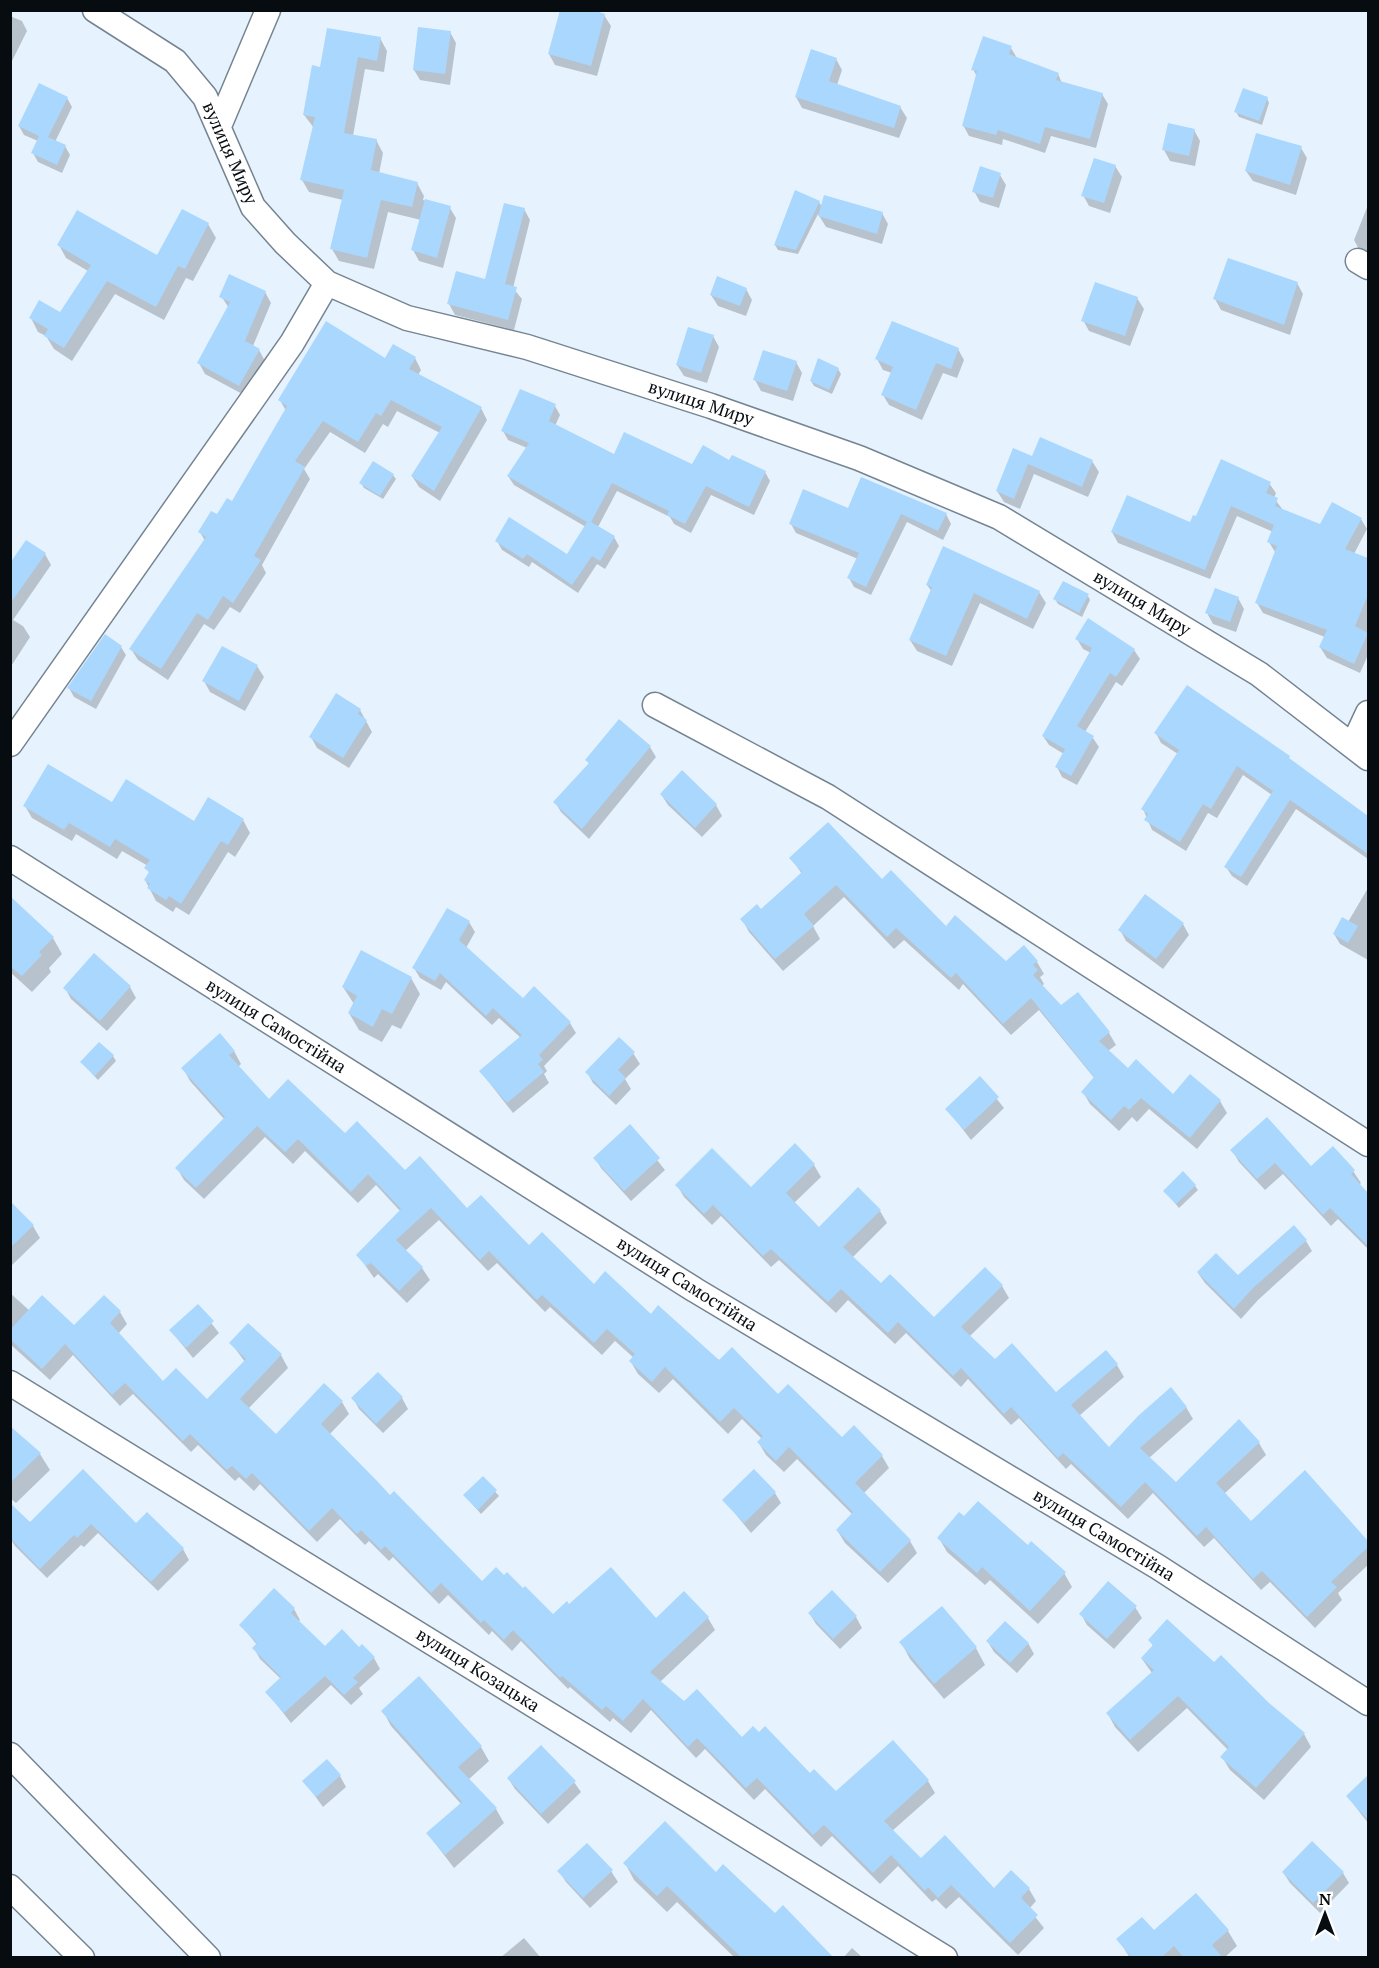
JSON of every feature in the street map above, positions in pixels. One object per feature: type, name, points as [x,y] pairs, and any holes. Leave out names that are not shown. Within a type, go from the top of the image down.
[{"type":"street","name":"вулиця Миру","points":[[95,10],[175,61],[205,97],[253,207],[285,243],[327,283],[407,318],[527,347],[732,413],[860,458],[999,517],[1259,674],[1360,751]]},
{"type":"street","points":[[219,126],[268,10]]},
{"type":"street","points":[[10,744],[292,343],[327,283]]},
{"type":"street","points":[[655,705],[828,797],[1368,1144]]},
{"type":"street","points":[[1360,751],[1368,713]]},
{"type":"street","name":"вулиця Самостійна","points":[[10,858],[695,1290],[1158,1567],[1368,1703]]},
{"type":"street","name":"вулиця Козацька","points":[[10,1383],[945,1958]]},
{"type":"street","points":[[10,1755],[208,1958]]},
{"type":"street","points":[[10,1887],[82,1958]]},
{"type":"building","points":[[560,10],[593,10],[605,14],[591,66],[548,54]]},
{"type":"building","points":[[418,27],[451,31],[445,74],[413,70]]},
{"type":"building","points":[[327,28],[381,37],[377,61],[358,57],[344,133],[377,139],[371,170],[418,182],[412,207],[381,200],[367,258],[330,249],[344,190],[300,180],[315,117],[303,115],[312,65],[320,67]]},
{"type":"building","points":[[983,36],[1012,46],[1009,54],[1059,73],[1056,80],[1103,93],[1090,139],[1045,127],[1040,144],[998,130],[996,135],[962,126],[977,71],[971,70]]},
{"type":"building","points":[[811,49],[837,58],[829,81],[901,106],[894,128],[795,97]]},
{"type":"building","points":[[39,83],[68,97],[48,137],[66,145],[57,165],[31,153],[39,136],[18,126]]},
{"type":"building","points":[[1243,88],[1268,97],[1259,121],[1234,112]]},
{"type":"building","points":[[1168,123],[1195,129],[1189,156],[1162,150]]},
{"type":"building","points":[[1256,133],[1302,146],[1290,185],[1245,171]]},
{"type":"building","points":[[1094,158],[1116,165],[1104,203],[1081,196]]},
{"type":"building","points":[[980,166],[1001,173],[993,198],[972,192]]},
{"type":"building","points":[[795,190],[820,201],[796,250],[774,245]]},
{"type":"building","points":[[824,195],[883,212],[877,234],[818,216]]},
{"type":"building","points":[[425,199],[451,206],[437,258],[411,250]]},
{"type":"building","points":[[504,203],[525,208],[505,284],[517,287],[508,320],[447,304],[456,271],[485,279]]},
{"type":"building","points":[[182,209],[209,223],[185,269],[178,266],[156,307],[107,281],[64,348],[44,336],[48,329],[29,318],[39,300],[60,312],[91,265],[57,245],[77,210],[157,255]]},
{"type":"building","points":[[1228,258],[1298,282],[1284,325],[1213,299]]},
{"type":"building","points":[[229,274],[266,291],[245,341],[260,349],[239,386],[197,363],[230,302],[219,297]]},
{"type":"building","points":[[717,276],[747,288],[740,306],[710,295]]},
{"type":"building","points":[[1095,282],[1138,297],[1125,336],[1081,321]]},
{"type":"building","points":[[326,321],[385,358],[393,344],[416,357],[409,369],[482,407],[434,491],[411,476],[442,427],[391,400],[381,416],[376,413],[358,442],[323,421],[295,461],[305,467],[254,556],[261,560],[233,603],[223,596],[208,620],[197,613],[161,669],[129,649],[206,537],[198,532],[211,511],[217,514],[227,498],[232,501],[287,406],[278,400]]},
{"type":"building","points":[[892,321],[959,348],[951,369],[936,363],[916,410],[881,395],[893,367],[875,359]]},
{"type":"building","points":[[688,327],[714,335],[701,373],[676,365]]},
{"type":"building","points":[[763,350],[797,361],[787,391],[753,380]]},
{"type":"building","points":[[818,358],[839,368],[829,390],[810,381]]},
{"type":"building","points":[[520,389],[556,404],[549,421],[614,454],[624,432],[692,464],[703,445],[729,460],[732,455],[766,471],[749,507],[706,486],[685,524],[667,515],[669,511],[612,483],[591,522],[615,536],[600,561],[592,556],[572,585],[527,554],[523,559],[495,541],[509,517],[567,554],[587,522],[507,476],[529,443],[501,431]]},
{"type":"building","points":[[1040,437],[1093,460],[1082,487],[1028,464],[1014,499],[996,491],[1013,448],[1032,456]]},
{"type":"building","points":[[1221,459],[1271,482],[1266,493],[1278,498],[1275,506],[1320,524],[1332,502],[1362,518],[1345,549],[1368,558],[1368,595],[1355,626],[1368,633],[1354,664],[1319,647],[1327,630],[1255,603],[1277,546],[1267,542],[1274,525],[1231,506],[1205,570],[1111,532],[1127,495],[1190,522],[1193,515],[1196,516]]},
{"type":"building","points":[[373,461],[394,474],[380,496],[359,483]]},
{"type":"building","points":[[861,477],[947,513],[938,531],[901,514],[866,587],[847,578],[859,553],[789,524],[803,489],[848,508]]},
{"type":"building","points":[[26,540],[46,553],[10,604],[10,563]]},
{"type":"building","points":[[943,546],[1040,591],[1027,619],[974,593],[946,656],[909,640],[932,587],[926,585]]},
{"type":"building","points":[[1063,581],[1089,594],[1079,613],[1053,599]]},
{"type":"building","points":[[1215,588],[1239,597],[1230,622],[1205,613]]},
{"type":"building","points":[[1088,618],[1135,649],[1116,677],[1110,673],[1077,726],[1094,736],[1071,776],[1055,767],[1065,749],[1042,736],[1092,648],[1075,639]]},
{"type":"building","points":[[105,634],[122,646],[91,701],[67,688]]},
{"type":"building","points":[[222,646],[258,665],[239,701],[202,681]]},
{"type":"building","points":[[1187,685],[1290,756],[1289,758],[1368,816],[1368,854],[1290,800],[1241,877],[1224,867],[1273,791],[1237,766],[1211,809],[1203,804],[1180,842],[1144,820],[1148,814],[1141,809],[1179,750],[1154,733]]},
{"type":"building","points":[[336,693],[361,709],[358,714],[367,720],[343,758],[309,737]]},
{"type":"building","points":[[619,719],[651,746],[582,829],[553,802],[589,763],[585,760]]},
{"type":"building","points":[[48,764],[112,802],[126,779],[194,821],[208,797],[244,819],[228,845],[221,841],[181,904],[169,896],[166,900],[147,888],[150,884],[144,880],[149,872],[144,868],[150,860],[115,839],[110,847],[69,823],[64,830],[23,806]]},
{"type":"building","points":[[682,770],[717,804],[695,828],[660,794]]},
{"type":"building","points":[[828,822],[882,879],[891,870],[946,926],[955,915],[1006,961],[1024,945],[1038,961],[1033,965],[1038,970],[1033,975],[1061,1005],[1078,992],[1110,1032],[1099,1041],[1128,1068],[1136,1059],[1173,1094],[1190,1074],[1221,1100],[1190,1138],[1141,1098],[1129,1110],[1124,1106],[1111,1120],[1081,1092],[1094,1077],[1031,998],[1003,1024],[956,973],[951,978],[896,928],[887,937],[836,885],[804,914],[814,926],[775,959],[740,919],[757,904],[761,909],[802,872],[789,858]]},
{"type":"building","points":[[1145,894],[1184,923],[1156,959],[1118,930]]},
{"type":"building","points":[[10,896],[54,937],[39,952],[42,955],[22,976],[10,966]]},
{"type":"building","points":[[447,908],[470,921],[459,940],[523,998],[534,986],[571,1022],[539,1055],[543,1060],[538,1064],[544,1072],[507,1103],[479,1071],[522,1035],[493,1008],[486,1016],[440,973],[435,981],[412,968]]},
{"type":"building","points":[[1342,917],[1358,926],[1348,943],[1333,934]]},
{"type":"building","points":[[361,950],[412,977],[392,1014],[382,1009],[373,1027],[348,1013],[357,996],[342,987]]},
{"type":"building","points":[[94,953],[131,986],[100,1021],[63,988]]},
{"type":"building","points":[[220,1033],[235,1051],[229,1055],[269,1099],[288,1079],[345,1133],[357,1121],[405,1170],[420,1156],[467,1208],[481,1195],[529,1245],[542,1232],[594,1284],[605,1271],[651,1314],[658,1305],[719,1360],[732,1347],[778,1394],[788,1384],[842,1437],[854,1425],[883,1455],[855,1483],[911,1540],[880,1572],[836,1530],[853,1512],[789,1447],[776,1461],[757,1442],[763,1436],[734,1408],[720,1422],[665,1367],[652,1382],[629,1361],[635,1354],[607,1329],[594,1343],[542,1295],[537,1300],[489,1251],[480,1260],[431,1208],[396,1240],[423,1267],[399,1291],[371,1263],[366,1266],[356,1255],[401,1209],[368,1174],[351,1192],[298,1139],[285,1152],[257,1126],[196,1188],[175,1168],[225,1117],[181,1068]]},
{"type":"building","points":[[619,1037],[635,1052],[618,1070],[626,1078],[609,1096],[585,1072]]},
{"type":"building","points":[[99,1042],[114,1055],[95,1076],[80,1062]]},
{"type":"building","points":[[980,1076],[999,1097],[964,1130],[945,1109]]},
{"type":"building","points":[[1267,1117],[1311,1166],[1333,1146],[1355,1170],[1351,1174],[1368,1193],[1368,1246],[1330,1208],[1323,1215],[1275,1163],[1257,1179],[1230,1150]]},
{"type":"building","points":[[630,1124],[660,1158],[624,1191],[593,1158]]},
{"type":"building","points":[[795,1143],[815,1164],[786,1193],[819,1227],[858,1187],[881,1210],[843,1247],[881,1283],[890,1274],[934,1317],[985,1267],[1003,1285],[961,1327],[995,1359],[1012,1343],[1056,1392],[1106,1350],[1118,1364],[1071,1405],[1109,1447],[1138,1416],[1171,1387],[1187,1407],[1140,1448],[1176,1482],[1239,1419],[1260,1442],[1216,1483],[1251,1521],[1305,1470],[1368,1541],[1368,1547],[1331,1582],[1337,1587],[1307,1617],[1262,1571],[1253,1579],[1206,1527],[1197,1536],[1145,1482],[1121,1507],[1063,1453],[1058,1458],[1011,1407],[1004,1414],[961,1368],[953,1376],[898,1322],[888,1333],[841,1289],[828,1302],[771,1249],[763,1256],[713,1205],[704,1214],[675,1185],[712,1148],[751,1187]]},
{"type":"building","points":[[1183,1171],[1196,1185],[1176,1204],[1163,1191]]},
{"type":"building","points":[[10,1201],[34,1225],[10,1248]]},
{"type":"building","points":[[1294,1225],[1307,1240],[1252,1289],[1234,1309],[1197,1272],[1216,1253],[1238,1275]]},
{"type":"building","points":[[42,1295],[74,1325],[104,1295],[121,1311],[110,1323],[163,1381],[176,1368],[207,1399],[246,1359],[229,1343],[248,1323],[282,1354],[240,1399],[276,1434],[324,1383],[343,1401],[321,1424],[390,1495],[394,1491],[482,1581],[496,1567],[504,1575],[507,1572],[553,1614],[567,1601],[569,1604],[611,1567],[656,1618],[684,1591],[709,1617],[650,1672],[684,1701],[697,1689],[742,1737],[753,1726],[759,1732],[765,1726],[810,1773],[814,1769],[836,1791],[893,1740],[929,1780],[884,1821],[921,1858],[945,1835],[994,1888],[1011,1870],[1030,1888],[1021,1898],[1038,1915],[1010,1943],[951,1885],[938,1898],[928,1887],[925,1891],[891,1855],[873,1873],[824,1825],[813,1835],[757,1778],[746,1788],[697,1738],[688,1747],[643,1699],[623,1721],[606,1706],[602,1710],[562,1676],[560,1678],[513,1630],[504,1640],[484,1620],[481,1623],[441,1583],[431,1593],[385,1546],[381,1550],[361,1530],[357,1534],[332,1508],[309,1531],[252,1473],[246,1479],[232,1466],[227,1470],[190,1434],[183,1441],[125,1383],[112,1395],[65,1344],[42,1369],[10,1339],[10,1330]]},
{"type":"building","points":[[198,1304],[214,1321],[186,1348],[169,1330]]},
{"type":"building","points":[[378,1372],[403,1397],[376,1424],[351,1398]]},
{"type":"building","points":[[10,1426],[41,1453],[10,1483]]},
{"type":"building","points":[[83,1469],[136,1523],[147,1512],[184,1548],[151,1582],[91,1524],[77,1538],[74,1535],[40,1569],[10,1538],[10,1503],[30,1522]]},
{"type":"building","points":[[754,1469],[776,1492],[744,1523],[722,1500]]},
{"type":"building","points":[[483,1476],[497,1490],[478,1510],[463,1495]]},
{"type":"building","points":[[978,1501],[1028,1545],[1031,1541],[1066,1572],[1030,1611],[982,1567],[977,1573],[937,1538],[959,1512],[964,1516]]},
{"type":"building","points":[[1108,1581],[1137,1606],[1107,1639],[1079,1614]]},
{"type":"building","points":[[274,1588],[295,1608],[291,1613],[325,1646],[342,1629],[359,1647],[362,1644],[375,1657],[353,1678],[358,1682],[344,1695],[325,1676],[284,1713],[265,1692],[281,1677],[252,1648],[257,1643],[239,1625]]},
{"type":"building","points":[[832,1590],[857,1616],[833,1639],[808,1613]]},
{"type":"building","points":[[942,1606],[977,1647],[934,1684],[899,1642]]},
{"type":"building","points":[[1167,1619],[1214,1662],[1221,1655],[1269,1703],[1305,1733],[1256,1788],[1220,1757],[1229,1747],[1178,1696],[1130,1740],[1106,1713],[1154,1670],[1141,1658],[1153,1645],[1148,1640]]},
{"type":"building","points":[[1005,1621],[1029,1643],[1010,1663],[986,1641]]},
{"type":"building","points":[[419,1676],[482,1746],[458,1767],[497,1808],[445,1855],[426,1833],[462,1802],[381,1711]]},
{"type":"building","points":[[541,1745],[576,1781],[541,1814],[507,1778]]},
{"type":"building","points":[[327,1759],[341,1775],[316,1797],[302,1781]]},
{"type":"building","points":[[1368,1775],[1368,1820],[1346,1796]]},
{"type":"building","points":[[665,1821],[716,1872],[723,1864],[775,1913],[783,1905],[834,1958],[742,1958],[667,1886],[657,1896],[623,1863]]},
{"type":"building","points":[[1312,1841],[1344,1872],[1313,1903],[1282,1872]]},
{"type":"building","points":[[587,1843],[613,1870],[583,1898],[557,1871]]},
{"type":"building","points":[[1196,1893],[1229,1930],[1212,1945],[1223,1958],[1184,1958],[1174,1946],[1161,1958],[1132,1958],[1116,1939],[1142,1917],[1154,1930]]}]
